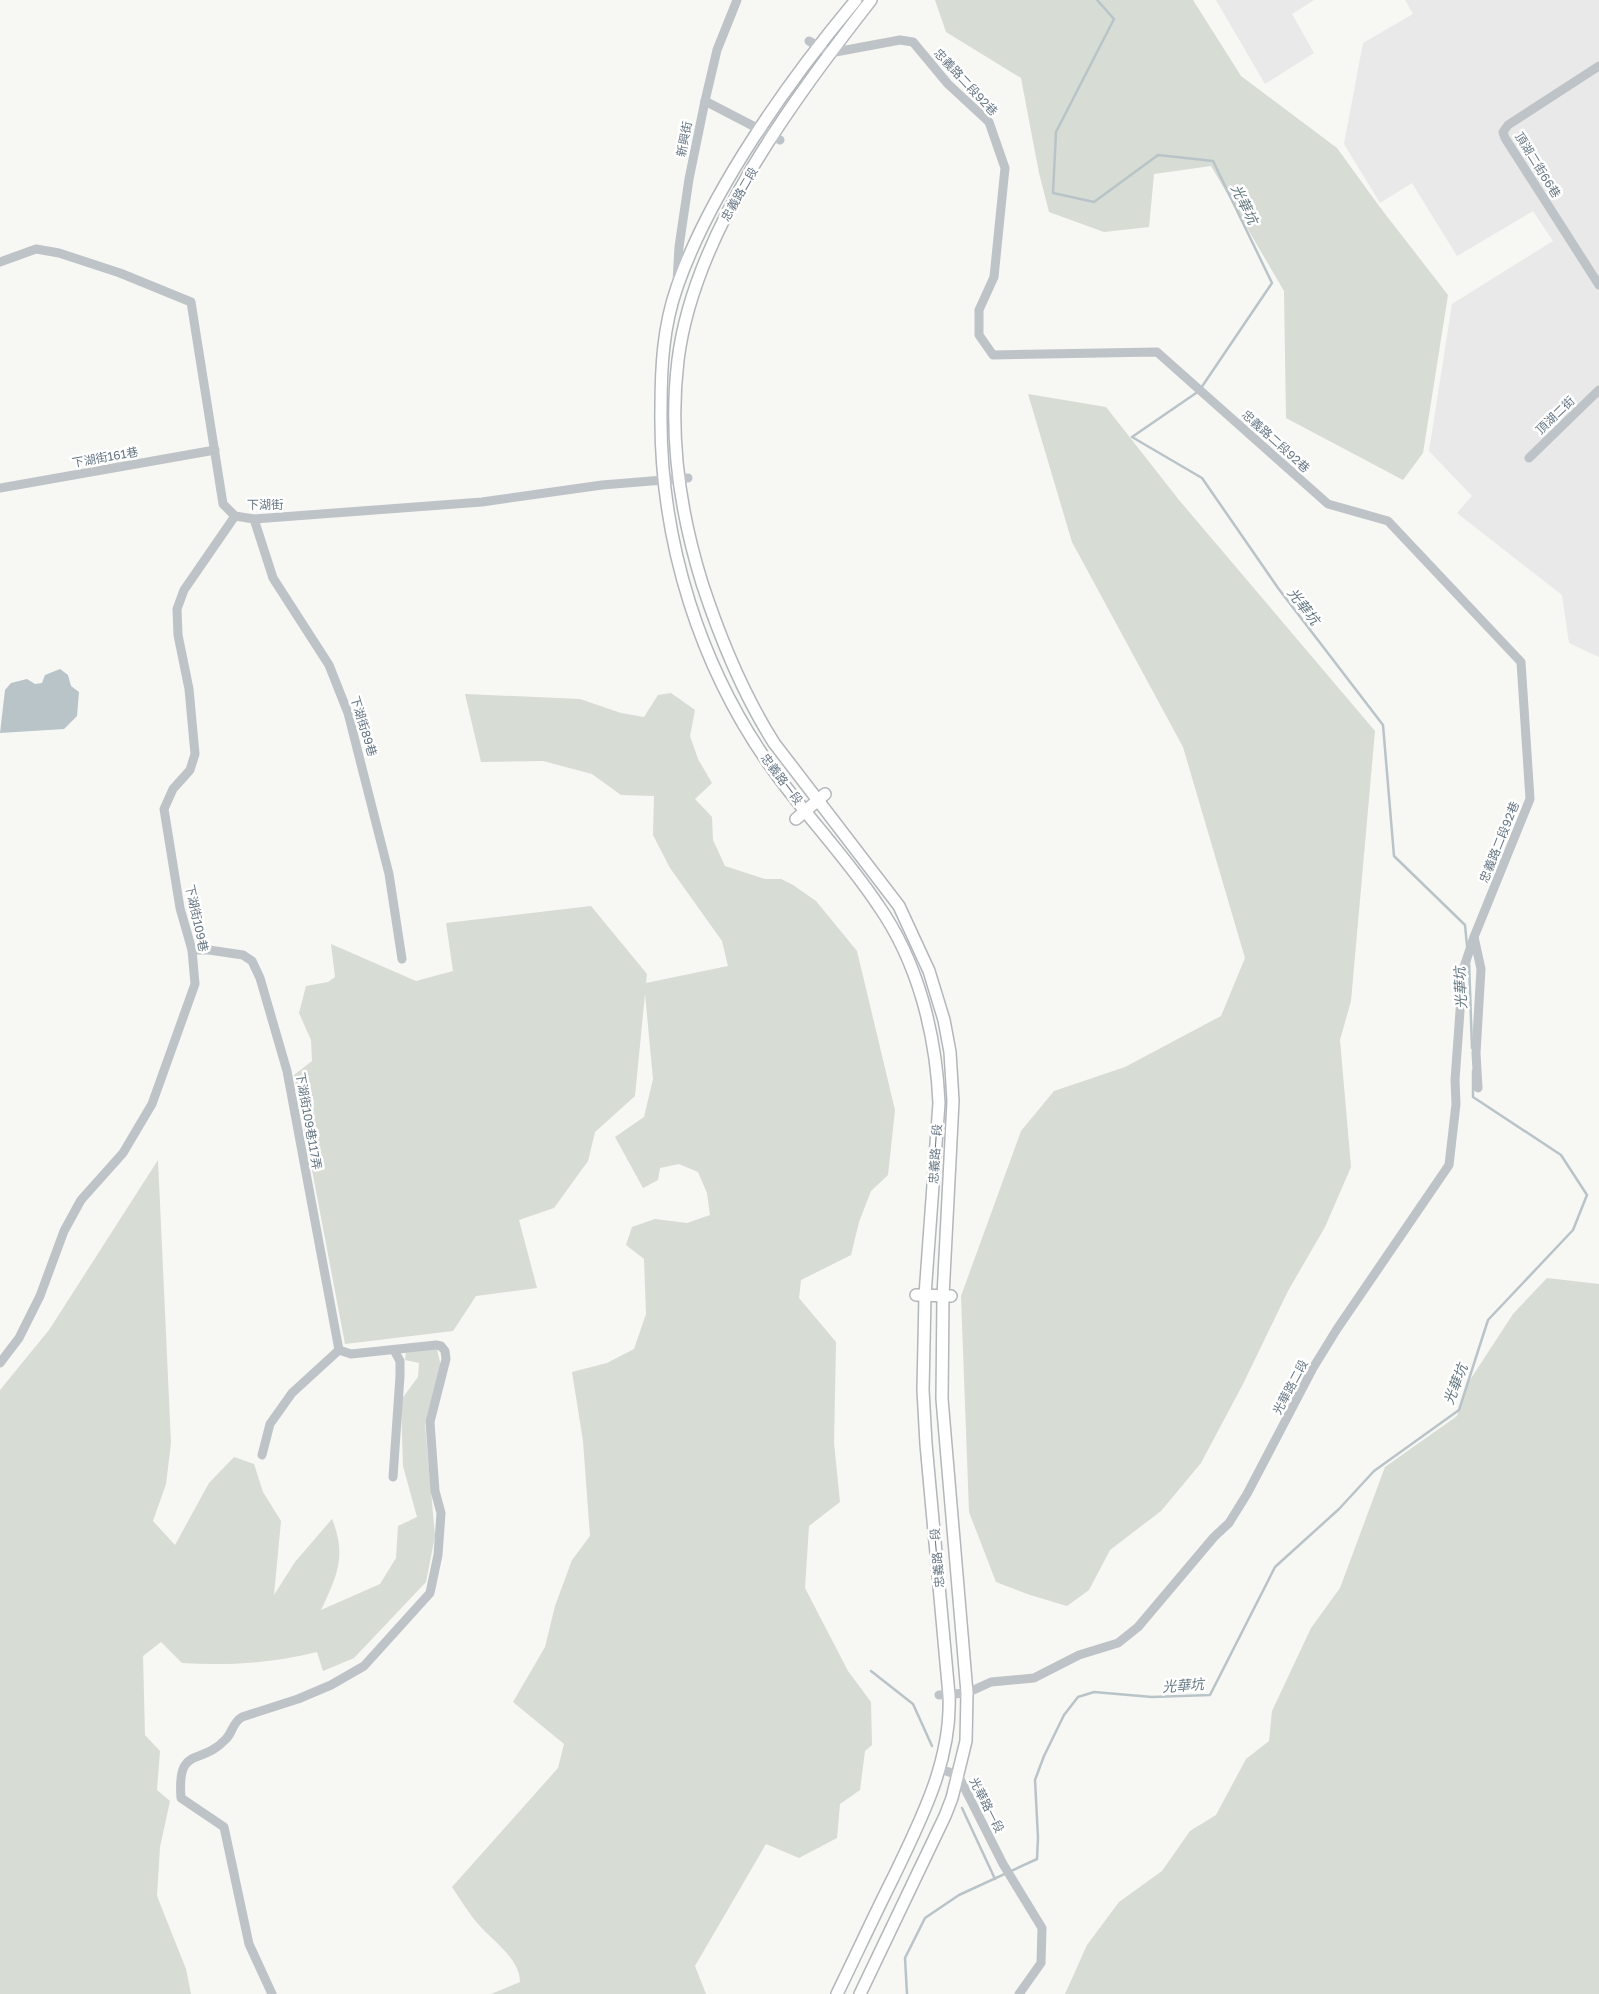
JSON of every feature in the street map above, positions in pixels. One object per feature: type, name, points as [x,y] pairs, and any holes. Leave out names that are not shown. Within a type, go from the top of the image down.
[{"type":"main road","name":"忠義路二段","points":[[661,362],[676,288],[711,211],[814,44],[856,0]]},
{"type":"main road","name":"忠義路二段","points":[[684,478],[676,443],[678,361],[692,302],[718,231],[734,200],[777,138],[830,53],[871,0]]},
{"type":"main road","name":"忠義路一段","points":[[661,362],[662,479],[674,549],[704,643],[737,714],[780,779],[806,810],[880,908],[906,956],[923,1002],[936,1071],[939,1103],[920,1295],[926,1444],[947,1729],[940,1768],[924,1813],[837,1994]]},
{"type":"main road","name":"忠義路一段","points":[[684,478],[697,566],[720,634],[738,676],[760,721],[774,743],[822,798],[899,906],[929,971],[940,1000],[950,1052],[953,1101],[947,1296],[941,1367],[943,1426],[967,1693],[966,1741],[945,1816],[860,1994]]},
{"type":"main road","points":[[796,819],[822,798]]},
{"type":"main road","points":[[920,1295],[947,1296]]},
{"type":"street","name":"新興街","points":[[676,288],[683,218],[705,101],[717,50],[737,0]]},
{"type":"street","name":"忠義路二段92巷","points":[[830,53],[900,40],[913,42],[948,84],[989,122],[1004,168],[994,276],[979,310],[979,335],[993,354],[1157,352],[1328,504],[1388,521],[1521,662],[1530,799],[1474,937]]},
{"type":"street","points":[[814,44],[830,53]]},
{"type":"street","name":"頂湖二街66巷","points":[[1599,66],[1508,125],[1503,132],[1504,138],[1599,285]]},
{"type":"street","points":[[705,101],[777,138]]},
{"type":"street","name":"下湖街","points":[[0,262],[36,248],[120,273],[191,302],[223,504],[236,516],[254,519],[482,502],[662,479],[684,478]]},
{"type":"street","name":"頂湖二街","points":[[1529,458],[1599,390]]},
{"type":"street","name":"下湖街161巷","points":[[0,488],[215,450]]},
{"type":"street","name":"下湖街109巷","points":[[0,1363],[23,1330],[40,1296],[64,1231],[81,1200],[123,1153],[152,1104],[196,984],[192,950],[180,908],[164,809],[173,790],[190,770],[195,754],[190,689],[178,635],[177,609],[188,583],[236,516]]},
{"type":"street","name":"下湖街89巷","points":[[254,519],[273,578],[329,665],[348,713],[389,874],[402,959]]},
{"type":"street","points":[[1474,937],[1481,969],[1476,1053],[1478,1088]]},
{"type":"street","name":"光華路二段","points":[[944,1695],[967,1693],[991,1682],[1034,1678],[1079,1655],[1118,1643],[1138,1627],[1214,1537],[1229,1523],[1247,1494],[1313,1368],[1337,1329],[1449,1165],[1456,1104],[1455,1080],[1463,970],[1474,937]]},
{"type":"street","name":"下湖街109巷117弄","points":[[192,950],[209,950],[243,955],[252,962],[260,978],[287,1071],[339,1350]]},
{"type":"street","points":[[262,1455],[270,1424],[292,1393],[319,1366],[339,1350],[351,1354],[436,1345],[441,1346],[445,1351],[444,1367],[430,1422],[435,1491],[442,1513],[438,1555],[430,1593],[364,1666],[331,1685],[306,1696],[235,1721],[227,1739],[186,1761],[181,1772],[181,1798],[224,1827],[249,1944],[272,1994]]},
{"type":"street","points":[[393,1477],[400,1376],[400,1361],[394,1350]]},
{"type":"street","name":"光華路一段","points":[[940,1768],[958,1775],[1003,1864],[1042,1928],[1041,1963],[1019,1994]]},
{"type":"shaded area","points":[[935,0],[1193,0],[1241,76],[1337,148],[1448,295],[1423,453],[1403,480],[1286,418],[1284,291],[1211,166],[1154,174],[1149,227],[1104,232],[1049,212],[1039,173],[1021,78],[946,32]]},
{"type":"shaded area","points":[[1216,0],[1314,0],[1292,14],[1314,53],[1265,84]]},
{"type":"shaded area","points":[[1405,0],[1599,0],[1599,657],[1569,643],[1562,595],[1457,513],[1472,496],[1429,451],[1452,304],[1553,241],[1533,211],[1457,256],[1412,183],[1380,203],[1344,144],[1363,43],[1413,14]]},
{"type":"shaded area","points":[[1028,394],[1106,407],[1179,500],[1375,731],[1351,1001],[1340,1040],[1351,1167],[1325,1227],[1288,1291],[1243,1384],[1201,1463],[1161,1511],[1110,1550],[1089,1590],[1067,1606],[996,1582],[969,1512],[961,1296],[1021,1131],[1054,1091],[1125,1067],[1221,1016],[1245,958],[1183,747],[1072,542]]},
{"type":"shaded area","points":[[60,669],[68,675],[71,686],[79,692],[77,716],[64,729],[0,733],[5,690],[11,683],[27,679],[35,684],[42,683],[45,675]]},
{"type":"shaded area","points":[[671,693],[695,710],[690,736],[698,759],[712,783],[695,799],[712,817],[713,840],[725,866],[765,879],[781,879],[793,885],[816,901],[857,951],[895,1110],[888,1175],[871,1191],[859,1222],[851,1255],[801,1280],[799,1298],[836,1342],[834,1443],[840,1502],[809,1526],[805,1588],[848,1671],[871,1702],[872,1745],[865,1751],[860,1790],[840,1804],[837,1838],[799,1858],[766,1844],[695,1966],[706,1994],[491,1994],[520,1982],[519,1974],[511,1958],[476,1921],[452,1887],[558,1768],[564,1744],[513,1702],[545,1647],[555,1606],[572,1560],[590,1536],[583,1441],[572,1372],[607,1363],[634,1349],[646,1314],[644,1259],[626,1245],[632,1227],[655,1219],[687,1223],[710,1215],[707,1193],[698,1172],[679,1164],[660,1168],[658,1180],[643,1188],[615,1137],[644,1117],[653,1079],[645,994],[635,1096],[595,1132],[588,1161],[554,1208],[519,1220],[537,1288],[476,1296],[453,1331],[345,1344],[294,1075],[312,1061],[311,1040],[299,1013],[306,986],[328,982],[335,977],[331,944],[416,981],[453,971],[446,923],[591,906],[647,974],[646,983],[728,966],[722,941],[670,868],[653,835],[654,796],[621,795],[592,774],[543,761],[481,762],[465,694],[580,699],[621,713],[644,717],[658,695]]},
{"type":"shaded area","points":[[158,1160],[171,1443],[166,1484],[153,1521],[175,1545],[209,1483],[234,1457],[254,1464],[263,1492],[281,1521],[274,1595],[295,1562],[332,1519],[339,1544],[338,1566],[332,1587],[321,1610],[380,1584],[396,1558],[398,1526],[417,1517],[403,1466],[401,1400],[418,1377],[419,1363],[405,1360],[406,1350],[437,1349],[441,1366],[425,1424],[435,1536],[426,1582],[354,1658],[323,1671],[317,1652],[284,1659],[250,1663],[182,1663],[161,1642],[143,1656],[145,1735],[160,1751],[157,1790],[170,1801],[160,1847],[157,1896],[186,1969],[191,1994],[0,1994],[0,1390],[49,1330]]},
{"type":"shaded area","points":[[1547,1278],[1599,1284],[1599,1994],[1065,1994],[1087,1945],[1119,1902],[1162,1871],[1190,1831],[1216,1815],[1246,1759],[1269,1741],[1272,1711],[1311,1628],[1340,1588],[1385,1467],[1457,1416],[1468,1383],[1513,1314]]},
{"type":"waterway","name":"光華坑","points":[[1097,0],[1114,19],[1056,132],[1053,193],[1094,202],[1158,155],[1213,161],[1272,283],[1199,391],[1132,437],[1202,478],[1278,588],[1383,725],[1394,856],[1465,925],[1467,946]]},
{"type":"waterway","name":"光華坑","points":[[1469,961],[1472,1048]]},
{"type":"waterway","name":"光華坑","points":[[907,1994],[905,1958],[925,1918],[959,1895],[1037,1859],[1038,1838],[1035,1780],[1044,1756],[1064,1715],[1078,1697],[1094,1692],[1152,1697],[1210,1695],[1275,1567],[1339,1509],[1374,1471],[1459,1410],[1488,1320],[1573,1230],[1587,1195],[1561,1155],[1473,1097],[1473,1071]]},
{"type":"waterway","points":[[871,1671],[913,1704],[932,1746]]},
{"type":"waterway","points":[[962,1808],[995,1879]]}]
